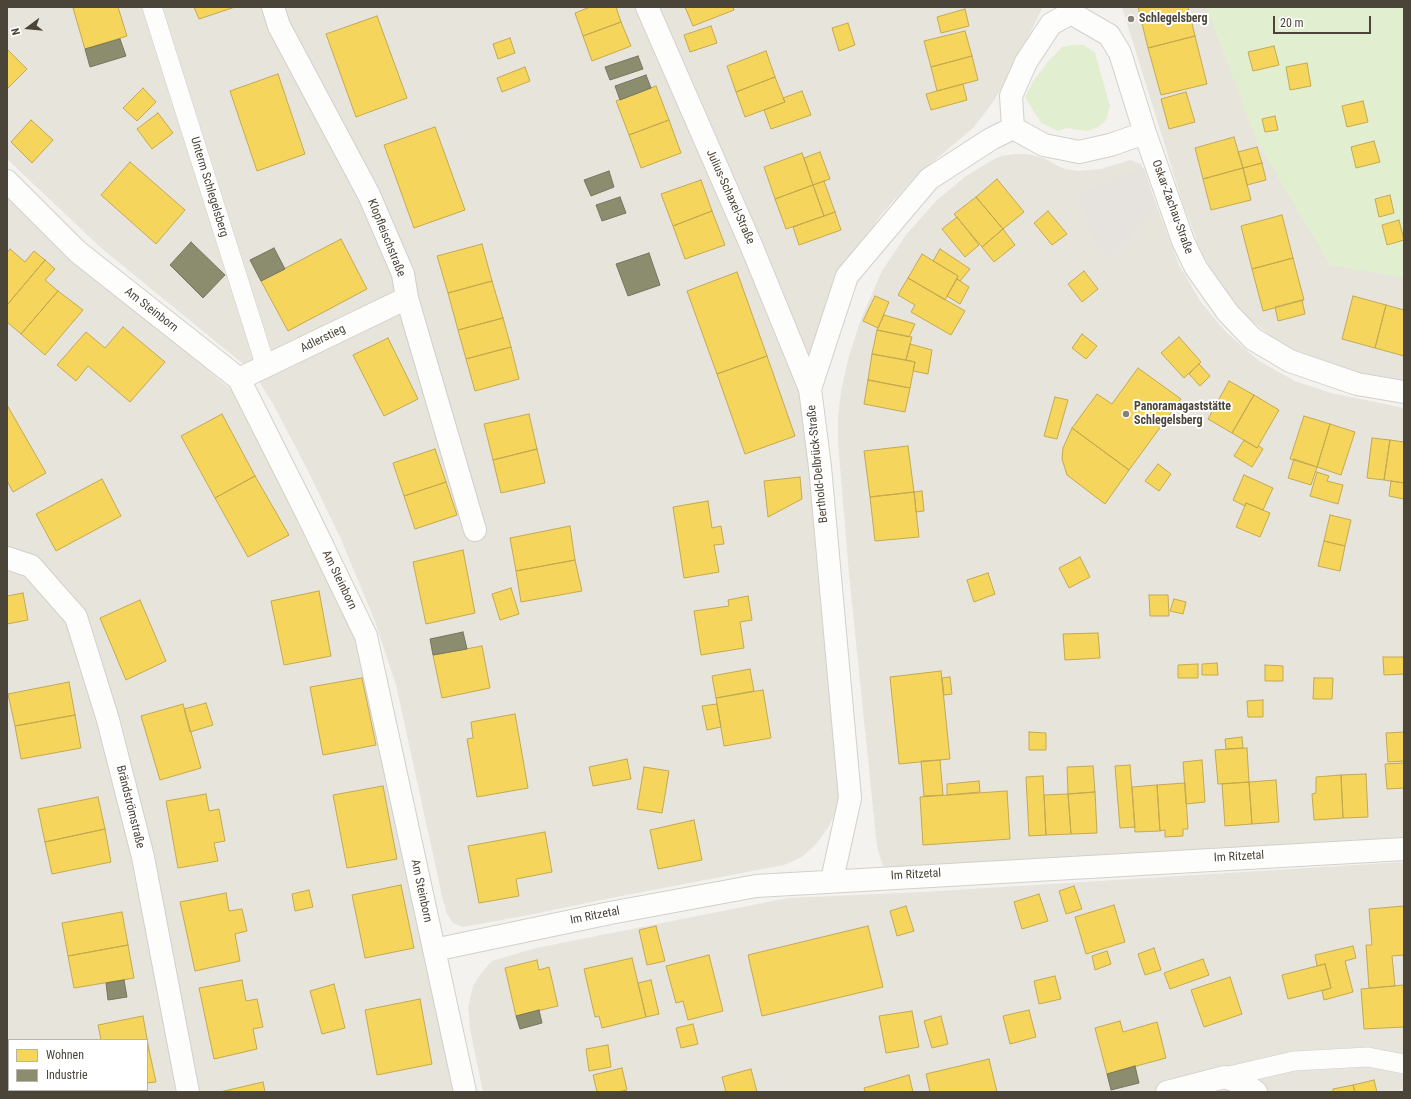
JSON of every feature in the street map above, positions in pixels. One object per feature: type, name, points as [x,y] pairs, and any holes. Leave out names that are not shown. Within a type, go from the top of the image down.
[{"type":"street","name":"Klopfleischstraße","points":[[273,7],[279,26],[369,196],[403,274],[407,298],[475,530]]},
{"type":"street","name":"Julius-Schaxel-Straße","points":[[647,7],[751,245],[810,389]]},
{"type":"street","points":[[1071,10],[1108,35],[1120,53],[1145,133],[1110,145],[1079,152],[1044,145],[1013,128],[1011,96],[1026,62],[1051,24],[1071,10]]},
{"type":"street","name":"Berthold-Delbrück-Straße","points":[[832,880],[850,798],[820,467],[810,389],[847,276],[929,179],[991,139],[1013,128]]},
{"type":"street","name":"Oskar-Zachau-Straße","points":[[1145,133],[1183,241],[1196,268],[1228,313],[1253,339],[1290,361],[1357,384],[1404,392]]},
{"type":"street","name":"Am Steinborn","points":[[7,181],[78,252],[238,379],[366,636],[465,1092]]},
{"type":"street","name":"Adlerstieg","points":[[238,379],[407,298]]},
{"type":"street","name":"Brändströmstraße","points":[[7,558],[30,566],[76,617],[108,720],[143,857],[188,1092]]},
{"type":"street","name":"Im Ritzetal","points":[[434,950],[610,913],[756,886],[832,880],[1404,849]]},
{"type":"street","points":[[1167,1092],[1225,1077],[1248,1086],[1256,1092]]},
{"type":"lane","name":"Unterm Schlegelsberg","points":[[152,7],[266,366]]},
{"type":"lane","points":[[1225,1077],[1294,1061],[1368,1057],[1404,1064]]},
{"type":"shaded area","points":[[7,7],[1043,7],[1008,78],[991,105],[973,128],[914,178],[880,216],[854,256],[807,444],[818,577],[840,791],[837,809],[828,828],[816,844],[802,857],[784,865],[463,927],[453,923],[447,914],[442,896],[396,685],[374,619],[340,537],[306,467],[273,404],[253,372],[100,247],[7,159]]},
{"type":"shaded area","points":[[1122,7],[1404,7],[1404,382],[1338,368],[1305,357],[1274,339],[1244,314],[1223,287],[1202,254],[1183,204]]},
{"type":"shaded area","points":[[1027,154],[1044,158],[1062,168],[1078,171],[1101,169],[1130,160],[1141,164],[1179,265],[1201,302],[1226,332],[1259,361],[1295,381],[1331,393],[1404,408],[1404,839],[889,870],[883,866],[877,847],[849,574],[838,442],[838,417],[841,391],[849,356],[861,319],[882,271],[906,235],[936,201],[966,176],[1001,156]]},
{"type":"shaded area","points":[[1144,168],[1157,208],[1109,260],[1088,228],[1079,193]]},
{"type":"shaded area","points":[[7,194],[87,268],[235,393],[348,618],[365,665],[456,1092],[7,1092]]},
{"type":"shaded area","points":[[1404,862],[1404,1092],[483,1092],[470,1029],[468,1007],[473,986],[482,972],[492,961],[536,948],[788,898],[923,892]]},
{"type":"green space","points":[[1206,7],[1404,7],[1404,278],[1330,265],[1257,142]]},
{"type":"green space","points":[[1084,45],[1095,53],[1110,106],[1106,120],[1098,127],[1087,131],[1066,128],[1058,131],[1041,123],[1025,97],[1033,81],[1047,63],[1062,47]]},
{"type":"building: Wohnen","points":[[118,7],[127,36],[85,49],[73,8]]},
{"type":"building: Wohnen","points":[[194,7],[235,7],[199,19]]},
{"type":"building: Wohnen","points":[[590,7],[616,7],[621,22],[583,36],[575,13]]},
{"type":"building: Wohnen","points":[[685,7],[733,7],[734,10],[693,26]]},
{"type":"building: Wohnen","points":[[1138,7],[1188,7],[1195,36],[1148,48]]},
{"type":"building: Wohnen","points":[[965,9],[969,26],[941,33],[937,17]]},
{"type":"building: Wohnen","points":[[377,16],[407,98],[356,117],[326,34]]},
{"type":"building: Wohnen","points":[[621,22],[631,46],[592,61],[583,36]]},
{"type":"building: Wohnen","points":[[848,23],[855,45],[839,51],[832,28]]},
{"type":"building: Wohnen","points":[[711,26],[717,43],[690,52],[684,35]]},
{"type":"building: Wohnen","points":[[965,31],[972,56],[931,67],[924,41]]},
{"type":"building: Wohnen","points":[[1195,36],[1207,84],[1161,95],[1148,48]]},
{"type":"building: Wohnen","points":[[510,38],[515,53],[498,59],[493,44]]},
{"type":"building: Wohnen","points":[[1274,46],[1279,65],[1253,71],[1248,52]]},
{"type":"building: Wohnen","points":[[7,49],[27,69],[7,89]]},
{"type":"building: Wohnen","points":[[766,51],[775,77],[736,92],[727,66]]},
{"type":"building: Wohnen","points":[[972,56],[978,80],[937,91],[931,67]]},
{"type":"building: Wohnen","points":[[1307,63],[1311,86],[1290,90],[1286,67]]},
{"type":"building: Wohnen","points":[[525,67],[530,81],[502,92],[497,78]]},
{"type":"building: Wohnen","points":[[278,74],[305,154],[257,171],[230,91]]},
{"type":"building: Wohnen","points":[[775,77],[785,102],[745,117],[736,92]]},
{"type":"building: Wohnen","points":[[963,84],[967,100],[931,110],[926,94]]},
{"type":"building: Wohnen","points":[[656,86],[669,120],[629,135],[616,101]]},
{"type":"building: Wohnen","points":[[143,88],[156,102],[137,121],[123,108]]},
{"type":"building: Wohnen","points":[[802,91],[811,115],[771,129],[764,110],[785,102],[783,98]]},
{"type":"building: Wohnen","points":[[1186,92],[1195,122],[1169,129],[1161,99]]},
{"type":"building: Wohnen","points":[[1363,101],[1368,122],[1347,127],[1342,106]]},
{"type":"building: Wohnen","points":[[158,113],[173,133],[152,149],[137,129]]},
{"type":"building: Wohnen","points":[[1275,116],[1278,130],[1265,132],[1262,119]]},
{"type":"building: Wohnen","points":[[31,120],[53,140],[32,163],[11,142]]},
{"type":"building: Wohnen","points":[[669,120],[681,153],[641,168],[629,135]]},
{"type":"building: Wohnen","points":[[435,127],[465,210],[414,228],[384,145]]},
{"type":"building: Wohnen","points":[[1234,137],[1243,168],[1203,179],[1195,148]]},
{"type":"building: Wohnen","points":[[1374,141],[1380,162],[1356,168],[1351,147]]},
{"type":"building: Wohnen","points":[[1257,147],[1262,163],[1243,168],[1238,152]]},
{"type":"building: Wohnen","points":[[820,152],[830,179],[813,185],[804,158]]},
{"type":"building: Wohnen","points":[[802,153],[813,185],[775,199],[764,167]]},
{"type":"building: Wohnen","points":[[130,162],[185,210],[156,244],[101,195]]},
{"type":"building: Wohnen","points":[[1262,163],[1266,180],[1247,185],[1243,168]]},
{"type":"building: Wohnen","points":[[1243,168],[1251,200],[1211,210],[1203,179]]},
{"type":"building: Wohnen","points":[[997,179],[1024,212],[1003,229],[976,197]]},
{"type":"building: Wohnen","points":[[701,180],[712,211],[673,226],[661,194]]},
{"type":"building: Wohnen","points":[[824,181],[835,212],[824,216],[813,185]]},
{"type":"building: Wohnen","points":[[813,185],[824,216],[786,229],[775,199]]},
{"type":"building: Wohnen","points":[[1390,195],[1394,213],[1379,217],[1375,199]]},
{"type":"building: Wohnen","points":[[976,197],[1003,229],[982,247],[954,214]]},
{"type":"building: Wohnen","points":[[712,211],[725,245],[685,259],[673,226]]},
{"type":"building: Wohnen","points":[[1048,211],[1067,234],[1052,245],[1034,223]]},
{"type":"building: Wohnen","points":[[835,212],[841,230],[799,245],[793,227]]},
{"type":"building: Wohnen","points":[[1282,215],[1293,258],[1252,269],[1241,226]]},
{"type":"building: Wohnen","points":[[957,217],[979,245],[965,257],[942,229]]},
{"type":"building: Wohnen","points":[[1399,220],[1404,240],[1387,245],[1382,225]]},
{"type":"building: Wohnen","points":[[1003,229],[1015,245],[994,262],[982,247]]},
{"type":"building: Wohnen","points":[[341,239],[367,289],[288,331],[261,281]]},
{"type":"building: Wohnen","points":[[482,244],[492,281],[448,293],[437,256]]},
{"type":"building: Wohnen","points":[[10,249],[25,262],[34,251],[45,260],[7,305],[7,253]]},
{"type":"building: Wohnen","points":[[940,249],[970,269],[960,281],[957,279],[958,276],[933,261]]},
{"type":"building: Wohnen","points":[[922,254],[958,276],[945,300],[908,278]]},
{"type":"building: Wohnen","points":[[1293,258],[1304,300],[1263,311],[1252,269]]},
{"type":"building: Wohnen","points":[[45,260],[55,269],[45,280],[58,291],[21,334],[7,322],[7,305]]},
{"type":"building: Wohnen","points":[[1084,271],[1098,289],[1082,302],[1068,284]]},
{"type":"building: Wohnen","points":[[737,272],[767,356],[717,374],[687,291]]},
{"type":"building: Wohnen","points":[[908,278],[965,311],[951,335],[911,312],[915,305],[898,295]]},
{"type":"building: Wohnen","points":[[957,279],[969,287],[960,304],[947,296]]},
{"type":"building: Wohnen","points":[[492,281],[503,318],[458,330],[448,293]]},
{"type":"building: Wohnen","points":[[58,291],[83,310],[45,355],[21,334]]},
{"type":"building: Wohnen","points":[[875,296],[889,302],[878,328],[863,321]]},
{"type":"building: Wohnen","points":[[1353,296],[1386,305],[1375,348],[1342,339]]},
{"type":"building: Wohnen","points":[[1302,300],[1305,314],[1278,321],[1275,307]]},
{"type":"building: Wohnen","points":[[1386,305],[1404,310],[1404,356],[1375,348]]},
{"type":"building: Wohnen","points":[[884,315],[915,324],[909,337],[877,330]]},
{"type":"building: Wohnen","points":[[503,318],[511,347],[466,359],[458,330]]},
{"type":"building: Wohnen","points":[[123,327],[165,362],[130,402],[88,366],[76,381],[57,365],[86,332],[105,348]]},
{"type":"building: Wohnen","points":[[877,330],[912,337],[906,360],[872,354]]},
{"type":"building: Wohnen","points":[[1082,334],[1097,346],[1086,359],[1072,348]]},
{"type":"building: Wohnen","points":[[1179,337],[1201,362],[1184,378],[1161,353]]},
{"type":"building: Wohnen","points":[[388,338],[418,399],[384,416],[353,355]]},
{"type":"building: Wohnen","points":[[910,344],[932,350],[928,374],[913,371],[915,362],[906,360]]},
{"type":"building: Wohnen","points":[[511,347],[519,379],[475,391],[466,359]]},
{"type":"building: Wohnen","points":[[872,354],[915,362],[910,388],[868,380]]},
{"type":"building: Wohnen","points":[[767,356],[795,436],[745,454],[717,374]]},
{"type":"building: Wohnen","points":[[1199,364],[1210,376],[1200,386],[1189,374]]},
{"type":"building: Wohnen","points":[[1138,368],[1181,399],[1129,470],[1072,428],[1097,394],[1112,404]]},
{"type":"building: Wohnen","points":[[868,380],[910,388],[905,412],[864,404]]},
{"type":"building: Wohnen","points":[[1229,381],[1254,395],[1232,433],[1208,419]]},
{"type":"building: Wohnen","points":[[1254,395],[1279,410],[1257,448],[1232,433]]},
{"type":"building: Wohnen","points":[[1055,397],[1068,400],[1057,439],[1044,436]]},
{"type":"building: Wohnen","points":[[7,405],[46,473],[13,492],[7,481]]},
{"type":"building: Wohnen","points":[[222,414],[255,476],[215,498],[181,436]]},
{"type":"building: Wohnen","points":[[529,414],[537,449],[493,460],[484,424]]},
{"type":"building: Wohnen","points":[[1304,416],[1330,424],[1317,467],[1290,459]]},
{"type":"building: Wohnen","points":[[1330,424],[1355,432],[1341,475],[1317,467]]},
{"type":"building: Wohnen","points":[[1072,428],[1129,470],[1105,504],[1067,475],[1062,459],[1063,448]]},
{"type":"building: Wohnen","points":[[1372,438],[1390,440],[1384,480],[1367,478]]},
{"type":"building: Wohnen","points":[[1244,440],[1257,448],[1259,446],[1263,449],[1252,467],[1234,456]]},
{"type":"building: Wohnen","points":[[1390,440],[1404,442],[1404,483],[1384,480]]},
{"type":"building: Wohnen","points":[[908,446],[914,492],[870,497],[864,451]]},
{"type":"building: Wohnen","points":[[435,449],[446,482],[404,496],[393,463]]},
{"type":"building: Wohnen","points":[[537,449],[545,483],[501,493],[493,460]]},
{"type":"building: Wohnen","points":[[1294,459],[1317,467],[1311,485],[1288,478]]},
{"type":"building: Wohnen","points":[[1158,464],[1171,474],[1159,491],[1145,481]]},
{"type":"building: Wohnen","points":[[1317,472],[1329,476],[1327,481],[1343,485],[1338,504],[1310,496]]},
{"type":"building: Wohnen","points":[[1244,475],[1273,488],[1263,510],[1246,503],[1245,506],[1233,500]]},
{"type":"building: Wohnen","points":[[255,476],[289,535],[248,557],[215,498]]},
{"type":"building: Wohnen","points":[[800,477],[802,499],[768,517],[764,481]]},
{"type":"building: Wohnen","points":[[102,479],[121,516],[56,551],[36,514]]},
{"type":"building: Wohnen","points":[[1391,481],[1404,483],[1404,499],[1389,496]]},
{"type":"building: Wohnen","points":[[446,482],[457,515],[415,529],[404,496]]},
{"type":"building: Wohnen","points":[[922,491],[924,511],[916,512],[914,492]]},
{"type":"building: Wohnen","points":[[914,492],[919,537],[875,541],[870,497]]},
{"type":"building: Wohnen","points":[[708,501],[712,528],[721,526],[724,544],[714,545],[719,572],[684,578],[673,507]]},
{"type":"building: Wohnen","points":[[1246,503],[1270,513],[1260,537],[1236,527]]},
{"type":"building: Wohnen","points":[[1330,515],[1351,520],[1345,546],[1324,541]]},
{"type":"building: Wohnen","points":[[570,526],[575,560],[516,571],[510,538]]},
{"type":"building: Wohnen","points":[[1324,541],[1345,546],[1340,571],[1318,566]]},
{"type":"building: Wohnen","points":[[463,550],[475,613],[426,624],[413,562]]},
{"type":"building: Wohnen","points":[[1080,557],[1090,577],[1069,588],[1059,568]]},
{"type":"building: Wohnen","points":[[575,560],[582,591],[521,602],[516,571]]},
{"type":"building: Wohnen","points":[[988,573],[995,594],[974,602],[967,580]]},
{"type":"building: Wohnen","points":[[511,588],[519,614],[500,620],[492,594]]},
{"type":"building: Wohnen","points":[[319,591],[331,656],[284,665],[271,601]]},
{"type":"building: Wohnen","points":[[23,593],[28,620],[7,624],[7,596]]},
{"type":"building: Wohnen","points":[[1149,595],[1168,595],[1169,616],[1150,616]]},
{"type":"building: Wohnen","points":[[748,596],[752,620],[740,622],[744,648],[701,655],[694,611],[729,606],[728,600]]},
{"type":"building: Wohnen","points":[[1174,599],[1186,602],[1183,614],[1170,611]]},
{"type":"building: Wohnen","points":[[140,600],[166,661],[126,680],[100,618]]},
{"type":"building: Wohnen","points":[[1098,633],[1100,658],[1065,660],[1063,634]]},
{"type":"building: Wohnen","points":[[482,646],[490,688],[442,698],[433,655]]},
{"type":"building: Wohnen","points":[[1383,657],[1404,657],[1404,674],[1384,675]]},
{"type":"building: Wohnen","points":[[1217,663],[1218,675],[1202,675],[1202,664]]},
{"type":"building: Wohnen","points":[[1198,664],[1198,678],[1178,678],[1178,665]]},
{"type":"building: Wohnen","points":[[1265,665],[1283,666],[1283,681],[1265,681]]},
{"type":"building: Wohnen","points":[[750,669],[754,691],[716,698],[712,676]]},
{"type":"building: Wohnen","points":[[941,671],[950,759],[899,764],[890,677]]},
{"type":"building: Wohnen","points":[[950,677],[952,694],[944,695],[942,678]]},
{"type":"building: Wohnen","points":[[362,678],[376,745],[323,755],[310,687]]},
{"type":"building: Wohnen","points":[[1314,678],[1333,678],[1332,699],[1313,699]]},
{"type":"building: Wohnen","points":[[69,682],[75,715],[15,726],[8,694]]},
{"type":"building: Wohnen","points":[[763,690],[771,738],[724,746],[716,698]]},
{"type":"building: Wohnen","points":[[1263,700],[1263,717],[1248,717],[1247,701]]},
{"type":"building: Wohnen","points":[[206,703],[213,725],[190,732],[184,709]]},
{"type":"building: Wohnen","points":[[183,704],[201,768],[160,780],[141,716]]},
{"type":"building: Wohnen","points":[[717,704],[721,727],[707,730],[702,706]]},
{"type":"building: Wohnen","points":[[515,714],[528,788],[477,797],[467,739],[473,738],[471,722]]},
{"type":"building: Wohnen","points":[[75,715],[81,748],[21,759],[15,726]]},
{"type":"building: Wohnen","points":[[1029,732],[1046,733],[1046,750],[1029,750]]},
{"type":"building: Wohnen","points":[[1404,732],[1404,761],[1388,762],[1386,733]]},
{"type":"building: Wohnen","points":[[1242,737],[1243,748],[1226,749],[1225,739]]},
{"type":"building: Wohnen","points":[[1247,748],[1249,782],[1218,784],[1215,750]]},
{"type":"building: Wohnen","points":[[627,759],[631,779],[593,786],[589,767]]},
{"type":"building: Wohnen","points":[[940,760],[943,795],[924,796],[921,761]]},
{"type":"building: Wohnen","points":[[1202,760],[1205,802],[1186,804],[1183,762]]},
{"type":"building: Wohnen","points":[[1404,763],[1404,788],[1387,789],[1385,764]]},
{"type":"building: Wohnen","points":[[1130,765],[1135,827],[1120,828],[1115,766]]},
{"type":"building: Wohnen","points":[[1093,766],[1095,792],[1068,794],[1067,767]]},
{"type":"building: Wohnen","points":[[644,767],[669,771],[662,813],[637,809]]},
{"type":"building: Wohnen","points":[[1366,774],[1368,817],[1343,818],[1341,775]]},
{"type":"building: Wohnen","points":[[1341,775],[1343,818],[1314,820],[1312,794],[1316,793],[1316,777]]},
{"type":"building: Wohnen","points":[[1043,776],[1046,835],[1029,836],[1026,777]]},
{"type":"building: Wohnen","points":[[1276,780],[1279,822],[1252,824],[1249,782]]},
{"type":"building: Wohnen","points":[[979,781],[980,792],[947,795],[947,784]]},
{"type":"building: Wohnen","points":[[1249,782],[1252,824],[1225,826],[1222,784]]},
{"type":"building: Wohnen","points":[[1185,783],[1188,829],[1183,829],[1183,836],[1165,837],[1165,830],[1160,831],[1157,785]]},
{"type":"building: Wohnen","points":[[1157,785],[1160,831],[1135,832],[1132,787]]},
{"type":"building: Wohnen","points":[[383,786],[397,859],[347,868],[333,795]]},
{"type":"building: Wohnen","points":[[1007,791],[1010,839],[923,845],[920,797]]},
{"type":"building: Wohnen","points":[[1095,792],[1097,833],[1071,834],[1068,794]]},
{"type":"building: Wohnen","points":[[206,794],[209,811],[219,809],[225,841],[214,843],[218,861],[178,868],[166,801]]},
{"type":"building: Wohnen","points":[[1068,794],[1071,834],[1046,835],[1044,795]]},
{"type":"building: Wohnen","points":[[98,797],[105,829],[45,842],[38,809]]},
{"type":"building: Wohnen","points":[[694,820],[702,860],[658,869],[650,830]]},
{"type":"building: Wohnen","points":[[105,829],[111,862],[52,874],[45,842]]},
{"type":"building: Wohnen","points":[[545,832],[552,872],[516,879],[519,896],[479,903],[468,846]]},
{"type":"building: Wohnen","points":[[401,885],[414,948],[365,958],[352,895]]},
{"type":"building: Wohnen","points":[[1074,886],[1082,909],[1066,914],[1059,891]]},
{"type":"building: Wohnen","points":[[309,890],[313,907],[295,911],[292,894]]},
{"type":"building: Wohnen","points":[[226,893],[229,911],[242,909],[247,931],[235,934],[240,961],[195,971],[180,902]]},
{"type":"building: Wohnen","points":[[1039,894],[1048,921],[1022,929],[1014,902]]},
{"type":"building: Wohnen","points":[[1114,905],[1125,942],[1086,954],[1075,917]]},
{"type":"building: Wohnen","points":[[906,906],[914,931],[897,936],[890,911]]},
{"type":"building: Wohnen","points":[[1404,906],[1404,955],[1392,956],[1395,986],[1369,988],[1366,945],[1372,945],[1369,909]]},
{"type":"building: Wohnen","points":[[122,912],[128,945],[68,956],[62,923]]},
{"type":"building: Wohnen","points":[[656,926],[665,961],[647,965],[639,930]]},
{"type":"building: Wohnen","points":[[868,926],[883,987],[762,1016],[748,955]]},
{"type":"building: Wohnen","points":[[128,945],[134,978],[74,988],[68,956]]},
{"type":"building: Wohnen","points":[[1353,946],[1356,958],[1345,961],[1353,992],[1324,1000],[1322,991],[1331,988],[1325,964],[1317,966],[1315,955]]},
{"type":"building: Wohnen","points":[[1154,948],[1161,970],[1145,975],[1138,954]]},
{"type":"building: Wohnen","points":[[1107,951],[1111,964],[1095,970],[1092,956]]},
{"type":"building: Wohnen","points":[[709,955],[723,1011],[688,1020],[683,1001],[676,1003],[666,966]]},
{"type":"building: Wohnen","points":[[632,958],[646,1017],[602,1028],[599,1016],[595,1017],[584,969]]},
{"type":"building: Wohnen","points":[[1203,959],[1209,975],[1170,989],[1164,973]]},
{"type":"building: Wohnen","points":[[537,960],[539,970],[549,967],[558,1006],[516,1016],[505,968]]},
{"type":"building: Wohnen","points":[[1325,964],[1331,988],[1288,999],[1282,975]]},
{"type":"building: Wohnen","points":[[1055,976],[1061,999],[1039,1004],[1034,981]]},
{"type":"building: Wohnen","points":[[1230,977],[1242,1014],[1204,1027],[1191,990]]},
{"type":"building: Wohnen","points":[[242,980],[246,1001],[257,999],[263,1027],[253,1029],[257,1049],[214,1059],[199,988]]},
{"type":"building: Wohnen","points":[[651,980],[659,1014],[646,1017],[638,983]]},
{"type":"building: Wohnen","points":[[334,984],[345,1028],[322,1034],[310,991]]},
{"type":"building: Wohnen","points":[[1404,985],[1404,1027],[1364,1029],[1361,989]]},
{"type":"building: Wohnen","points":[[420,999],[432,1064],[377,1075],[365,1010]]},
{"type":"building: Wohnen","points":[[1029,1010],[1036,1037],[1010,1044],[1003,1016]]},
{"type":"building: Wohnen","points":[[912,1011],[919,1047],[886,1053],[879,1016]]},
{"type":"building: Wohnen","points":[[143,1016],[147,1039],[101,1039],[98,1025]]},
{"type":"building: Wohnen","points":[[941,1016],[948,1044],[932,1048],[924,1021]]},
{"type":"building: Wohnen","points":[[1120,1021],[1123,1032],[1157,1022],[1166,1058],[1107,1074],[1095,1028]]},
{"type":"building: Wohnen","points":[[693,1024],[698,1044],[681,1048],[676,1028]]},
{"type":"building: Wohnen","points":[[608,1045],[611,1067],[589,1071],[586,1049]]},
{"type":"building: Wohnen","points":[[148,1050],[149,1050],[156,1082],[148,1083]]},
{"type":"building: Wohnen","points":[[989,1059],[997,1092],[930,1092],[926,1074]]},
{"type":"building: Wohnen","points":[[622,1068],[627,1090],[617,1092],[597,1092],[593,1075]]},
{"type":"building: Wohnen","points":[[751,1069],[757,1092],[726,1092],[722,1077]]},
{"type":"building: Wohnen","points":[[909,1075],[913,1092],[865,1092],[864,1088]]},
{"type":"building: Wohnen","points":[[1374,1080],[1377,1092],[1355,1092],[1353,1085]]},
{"type":"building: Wohnen","points":[[263,1082],[265,1092],[220,1092]]},
{"type":"building: Wohnen","points":[[1353,1085],[1355,1092],[1333,1092],[1333,1089]]},
{"type":"building: Industrie","points":[[120,39],[126,56],[90,67],[85,49]]},
{"type":"building: Industrie","points":[[638,56],[643,69],[610,80],[605,67]]},
{"type":"building: Industrie","points":[[646,75],[651,88],[620,100],[615,86]]},
{"type":"building: Industrie","points":[[609,171],[614,187],[591,196],[584,180]]},
{"type":"building: Industrie","points":[[620,197],[626,213],[602,221],[596,205]]},
{"type":"building: Industrie","points":[[191,242],[225,275],[203,298],[170,265]]},
{"type":"building: Industrie","points":[[274,248],[285,269],[261,281],[250,260]]},
{"type":"building: Industrie","points":[[649,253],[660,285],[628,296],[616,264]]},
{"type":"building: Industrie","points":[[463,632],[467,649],[433,655],[430,639]]},
{"type":"building: Industrie","points":[[124,980],[127,997],[108,1000],[106,983]]},
{"type":"building: Industrie","points":[[539,1010],[542,1023],[520,1029],[516,1016]]},
{"type":"building: Industrie","points":[[1135,1066],[1139,1083],[1111,1090],[1107,1074]]},
{"type":"building: Industrie","points":[[146,1091],[146,1092],[116,1092]]},
{"type":"place","name":"Schlegelsberg","points":[[1131,19]]},
{"type":"place","name":"Panoramagaststätte Schlegelsberg","points":[[1126,414]]}]
